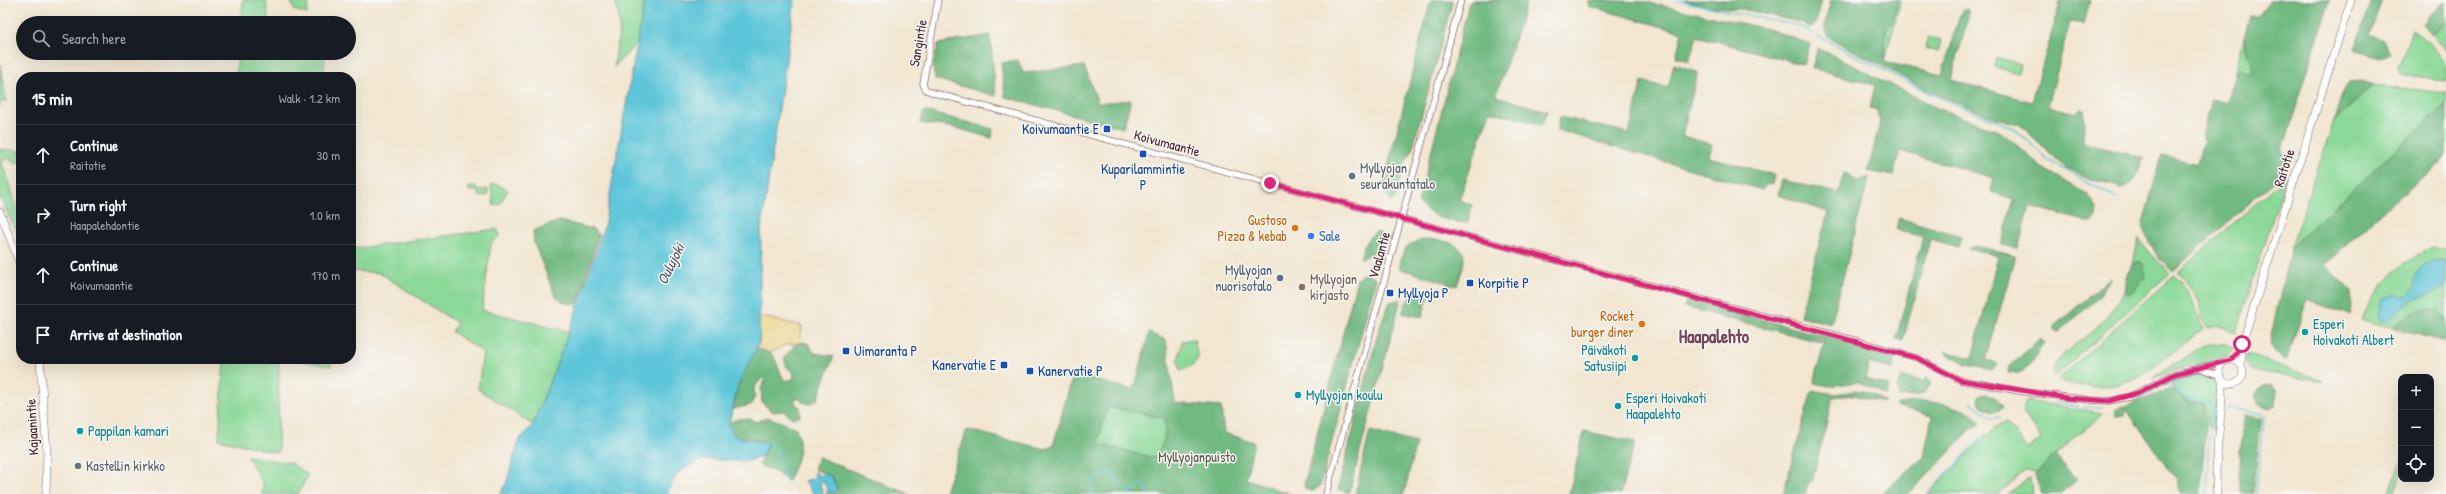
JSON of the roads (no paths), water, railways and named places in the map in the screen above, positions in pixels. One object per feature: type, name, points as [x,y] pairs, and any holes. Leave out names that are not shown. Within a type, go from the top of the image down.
[{"type":"main road","name":"Raitotie","points":[[2223,398],[2243,374],[2242,344],[2351,0]]},
{"type":"main road","points":[[0,212],[16,254]]},
{"type":"main road","name":"Raitotie","points":[[2227,361],[2242,344]]},
{"type":"main road","points":[[2236,382],[2221,377],[2220,368],[2227,361],[2242,365]]},
{"type":"main road","name":"Kajaanintie","points":[[40,364],[47,452],[46,494]]},
{"type":"main road","name":"Raitotie","points":[[2217,494],[2217,447],[2223,398],[2221,377]]},
{"type":"street","name":"Sangintie","points":[[926,90],[923,84],[938,0]]},
{"type":"street","name":"Vaalantie","points":[[1326,494],[1461,0]]},
{"type":"street","name":"Koivumaantie","points":[[926,90],[1917,358],[1960,380],[1978,384],[2067,398],[2109,401],[2129,397],[2164,378],[2200,367],[2227,361]]},
{"type":"street","points":[[2200,367],[2221,377]]},
{"type":"water","name":"Oulujoki","points":[[645,0],[795,0],[761,231],[759,343],[738,386],[729,423],[734,436],[768,443],[762,456],[745,462],[711,459],[697,461],[677,474],[667,494],[500,494],[506,484],[519,440],[533,425],[569,332],[604,227]]},
{"type":"water","points":[[2441,260],[2446,261],[2446,286],[2435,292],[2410,301],[2391,318],[2384,321],[2381,320],[2378,314],[2382,300],[2393,295],[2406,296],[2415,287],[2416,276],[2421,268],[2429,263]]},
{"type":"water","points":[[814,471],[820,476],[825,473],[832,477],[837,489],[833,493],[828,491],[823,480],[820,484],[823,494],[814,494],[804,481],[815,478]]},
{"type":"waterway","points":[[1676,0],[1803,27],[1813,34]]},
{"type":"waterway","points":[[1818,36],[1933,95],[2014,128],[2048,160],[2118,199]]},
{"type":"waterway","points":[[2136,401],[2160,387],[2201,376]]},
{"type":"waterway","points":[[2174,384],[2180,393],[2190,399],[2214,405],[2208,448],[2207,494]]},
{"type":"waterway","points":[[1971,402],[1992,419],[2000,417]]},
{"type":"waterway","points":[[2054,402],[2079,406]]},
{"type":"waterway","points":[[2083,407],[2103,408]]},
{"type":"waterway","points":[[2225,407],[2261,414],[2264,419],[2256,494]]},
{"type":"waterway","points":[[1927,494],[1986,434]]},
{"type":"waterway","points":[[768,443],[777,448],[781,473],[789,478]]},
{"type":"waterway","points":[[1088,494],[1093,493],[1091,482],[1108,472],[1113,474],[1127,493],[1133,491],[1138,485],[1143,484],[1147,487],[1147,494]]},
{"type":"place","name":"Koivumaantie E","points":[[1107,129]]},
{"type":"place","name":"Kuparilammintie P","points":[[1143,154]]},
{"type":"place","name":"Myllyojan seurakuntatalo","points":[[1352,176]]},
{"type":"place","name":"Gustoso Pizza & kebab","points":[[1295,228]]},
{"type":"place","name":"Sale","points":[[1311,236]]},
{"type":"place","name":"Myllyojan nuorisotalo","points":[[1280,278]]},
{"type":"place","name":"Korpitie P","points":[[1470,283]]},
{"type":"place","name":"Myllyojan kirjasto","points":[[1302,287]]},
{"type":"place","name":"Myllyoja P","points":[[1390,293]]},
{"type":"place","name":"Rocket burger diner","points":[[1642,324]]},
{"type":"place","name":"Esperi Hoivakoti Albert","points":[[2305,332]]},
{"type":"place","name":"Uimaranta P","points":[[846,351]]},
{"type":"place","name":"Päiväkoti Satusiipi","points":[[1635,358]]},
{"type":"place","name":"Kanervatie E","points":[[1004,365]]},
{"type":"place","name":"Kanervatie P","points":[[1030,371]]},
{"type":"place","name":"Myllyojan koulu","points":[[1298,395]]},
{"type":"place","name":"Esperi Hoivakoti Haapalehto","points":[[1618,406]]},
{"type":"place","name":"Pappilan kamari","points":[[80,431]]},
{"type":"place","name":"Kastellin kirkko","points":[[78,466]]},
{"type":"district","name":"Haapalehto","points":[[1714,337]]},
{"type":"park label","name":"Myllyojanpuisto","points":[[1197,457]]}]
